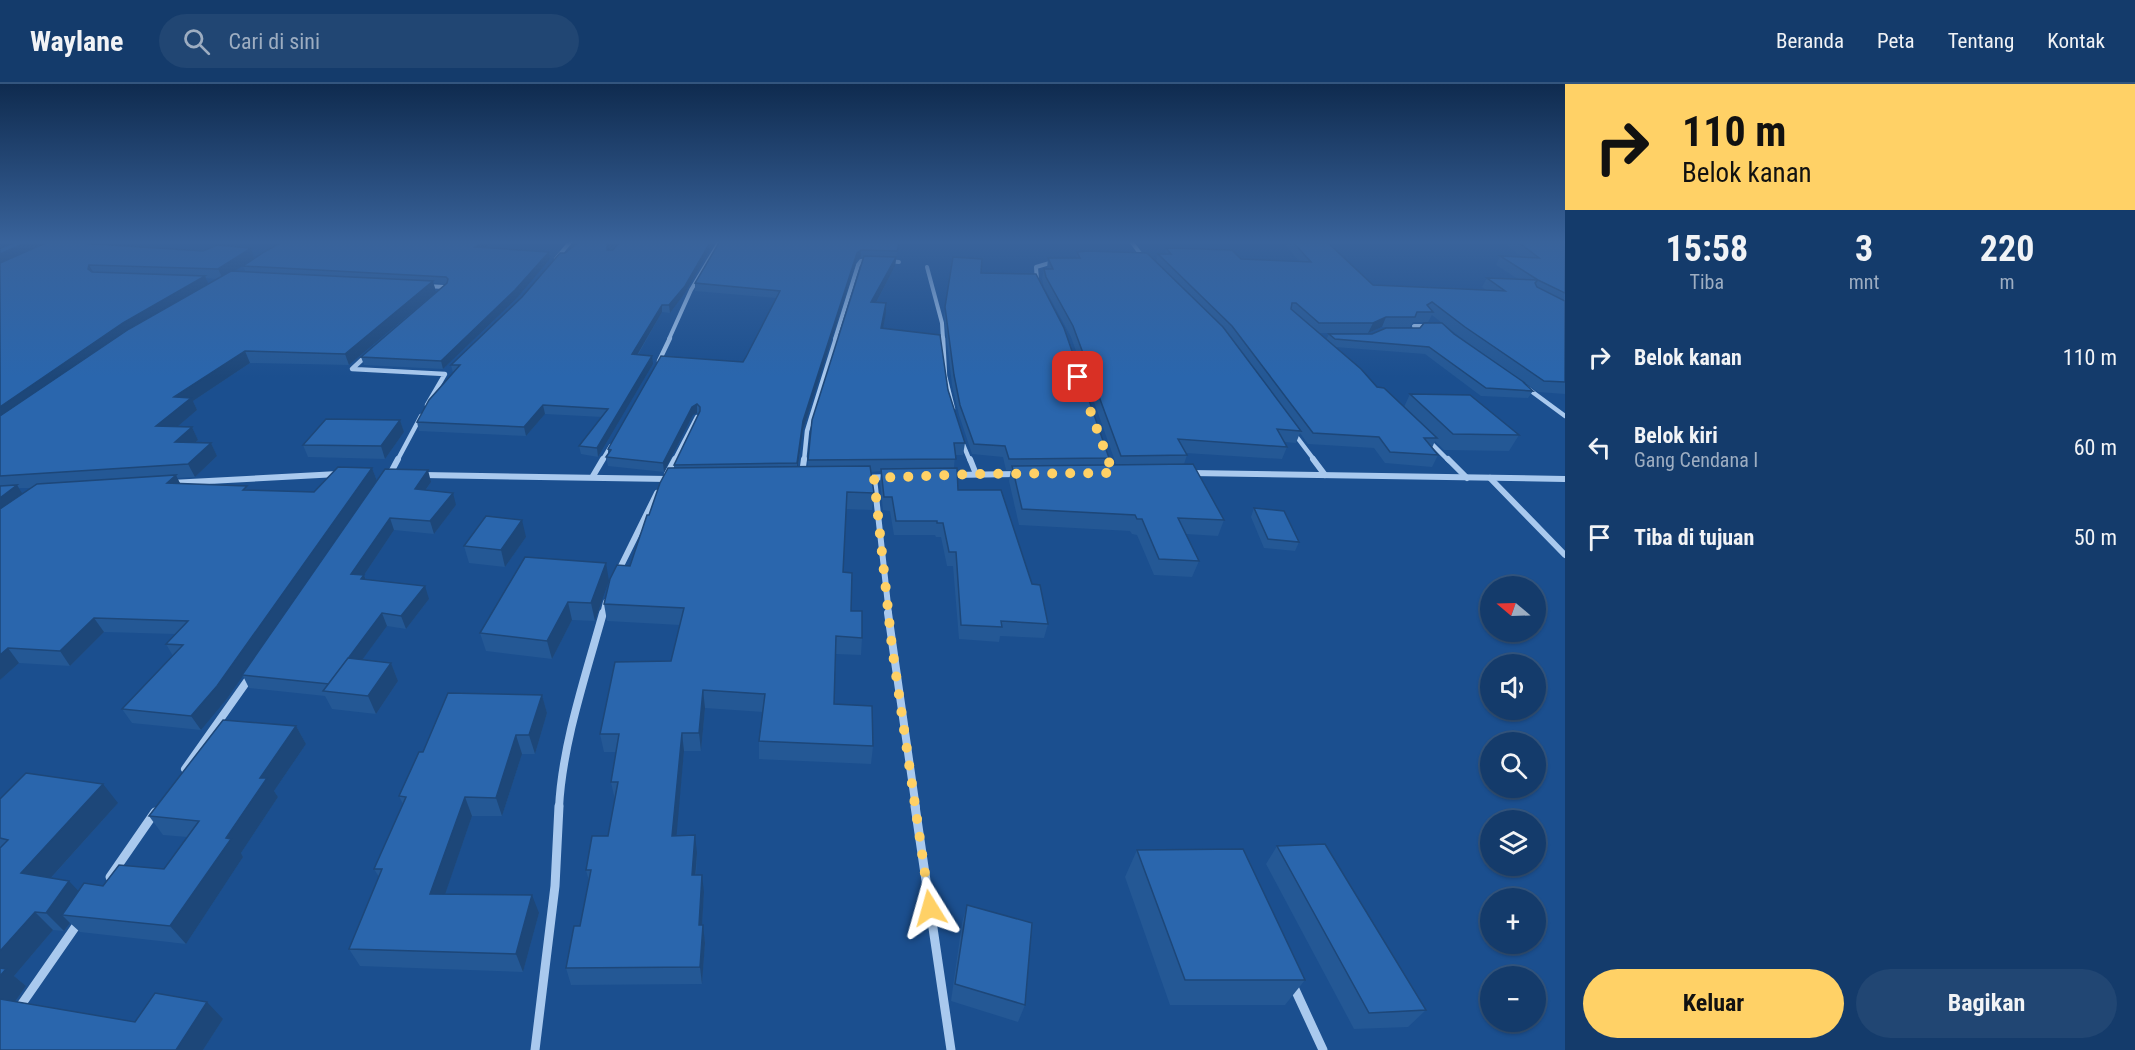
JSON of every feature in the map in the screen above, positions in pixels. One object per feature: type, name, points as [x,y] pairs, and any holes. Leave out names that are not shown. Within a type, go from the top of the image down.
[{"type":"street","points":[[417,286],[446,288],[438,296]]},
{"type":"street","points":[[658,364],[693,286]]},
{"type":"street","points":[[801,478],[807,431],[852,286]]},
{"type":"street","points":[[932,286],[942,323],[945,376],[954,411]]},
{"type":"street","points":[[1403,331],[1416,331],[1414,326],[1437,326]]},
{"type":"street","points":[[369,354],[352,369],[445,374]]},
{"type":"street","points":[[383,484],[445,374],[453,366]]},
{"type":"street","points":[[1519,383],[1565,416]]},
{"type":"street","points":[[616,576],[697,417]]},
{"type":"street","points":[[1291,429],[1325,475]]},
{"type":"street","points":[[959,434],[976,474]]},
{"type":"street","points":[[592,476],[615,438]]},
{"type":"street","points":[[1426,438],[1467,478]]},
{"type":"street","points":[[1183,473],[1565,479]]},
{"type":"street","points":[[169,483],[345,474]]},
{"type":"street","points":[[942,475],[1024,474]]},
{"type":"street","points":[[379,475],[402,475]]},
{"type":"street","points":[[413,475],[675,478]]},
{"type":"street","points":[[853,478],[896,477]]},
{"type":"street","points":[[790,478],[812,478]]},
{"type":"street","points":[[874,478],[892,647],[951,1050]]},
{"type":"street","points":[[1490,478],[1565,555]]},
{"type":"street","points":[[535,1050],[555,886],[560,787],[580,697],[608,594]]},
{"type":"street","points":[[180,777],[254,673]]},
{"type":"street","points":[[106,882],[160,806]]},
{"type":"street","points":[[13,1016],[87,911]]},
{"type":"street","points":[[1288,975],[1323,1050]]},
{"type":"building","points":[[0,286],[187,286],[123,323],[0,407]]},
{"type":"building","points":[[204,286],[427,286],[345,354],[245,351],[174,397],[191,398],[156,426],[192,427],[175,442],[211,443],[188,464],[0,476],[0,416],[129,329]]},
{"type":"building","points":[[443,286],[519,286],[441,361],[361,357]]},
{"type":"building","points":[[531,286],[685,286],[669,305],[662,305],[632,354],[652,356],[597,448],[579,446],[608,409],[543,405],[524,427],[417,422],[429,400],[460,365],[451,365]]},
{"type":"building","points":[[728,286],[846,286],[803,421],[797,463],[674,465],[700,411],[697,404],[692,407],[663,463],[606,457],[611,450],[608,449],[661,356],[743,362],[780,291]]},
{"type":"building","points":[[854,286],[880,286],[871,302],[886,303],[881,328],[940,335],[948,390],[965,443],[954,443],[956,459],[808,460],[812,420]]},
{"type":"building","points":[[948,286],[1042,286],[1064,328],[1109,458],[1009,459],[1005,446],[974,444],[960,405],[945,307]]},
{"type":"building","points":[[1051,286],[1181,286],[1223,327],[1301,431],[1277,429],[1287,447],[1178,439],[1187,455],[1121,456],[1073,326]]},
{"type":"building","points":[[1191,286],[1397,286],[1505,291],[1498,286],[1537,286],[1565,301],[1565,382],[1544,381],[1432,302],[1427,305],[1433,312],[1417,312],[1415,317],[1386,317],[1373,323],[1319,323],[1296,303],[1292,303],[1291,309],[1361,369],[1377,387],[1384,388],[1437,438],[1424,438],[1438,455],[1390,452],[1379,437],[1313,433],[1232,326]]},
{"type":"building","points":[[1551,286],[1565,286],[1565,293]]},
{"type":"building","points":[[1424,323],[1442,323],[1533,391],[1486,388],[1429,347],[1335,339],[1329,334],[1372,334],[1386,328],[1420,328]]},
{"type":"building","points":[[1410,394],[1470,395],[1519,435],[1453,434]]},
{"type":"building","points":[[326,419],[400,420],[381,446],[303,445]]},
{"type":"building","points":[[1193,464],[1224,520],[1178,518],[1199,561],[1159,559],[1142,519],[1137,519],[1135,515],[1022,509],[1012,466]]},
{"type":"building","points":[[870,466],[874,493],[847,492],[843,572],[852,573],[851,611],[862,611],[862,638],[836,636],[834,704],[872,706],[873,746],[759,741],[765,694],[703,690],[699,733],[682,733],[672,836],[695,835],[692,875],[702,875],[699,925],[703,925],[700,967],[566,968],[574,926],[580,926],[591,870],[586,870],[592,836],[608,836],[618,782],[611,782],[619,734],[600,734],[615,662],[671,661],[684,608],[604,604],[610,579],[617,565],[630,566],[647,515],[649,515],[668,468]]},
{"type":"building","points":[[338,467],[372,468],[217,686],[191,716],[122,709],[183,645],[166,644],[188,621],[94,618],[60,651],[8,648],[0,655],[0,509],[37,484],[176,475],[167,483],[247,486],[243,490],[314,492]]},
{"type":"building","points":[[957,468],[958,490],[1001,490],[1032,584],[1040,585],[1048,624],[1001,621],[1002,627],[961,625],[956,552],[949,552],[943,523],[896,521],[892,497],[884,497],[881,469]]},
{"type":"building","points":[[385,469],[428,470],[415,489],[453,493],[430,521],[390,518],[351,574],[364,575],[361,579],[425,586],[401,616],[382,613],[329,684],[242,675]]},
{"type":"building","points":[[17,485],[0,498],[0,486]]},
{"type":"building","points":[[1254,508],[1284,511],[1299,542],[1268,539]]},
{"type":"building","points":[[486,516],[522,520],[501,550],[464,546]]},
{"type":"building","points":[[525,557],[606,563],[591,603],[568,602],[547,641],[480,633]]},
{"type":"building","points":[[348,658],[391,663],[368,696],[323,691]]},
{"type":"building","points":[[448,693],[542,695],[529,735],[516,735],[496,798],[465,797],[430,894],[532,895],[516,954],[349,949],[382,869],[374,869],[406,797],[399,796],[419,752],[423,752]]},
{"type":"building","points":[[223,720],[296,726],[260,778],[267,778],[226,838],[231,839],[170,926],[62,915],[84,883],[103,886],[119,865],[164,869],[199,821],[149,816]]},
{"type":"building","points":[[26,773],[103,784],[21,873],[69,881],[46,913],[35,912],[0,951],[0,848],[8,840],[0,838],[0,799]]},
{"type":"building","points":[[1325,844],[1426,1010],[1369,1013],[1277,846]]},
{"type":"building","points":[[1243,849],[1305,980],[1185,980],[1137,850]]},
{"type":"building","points":[[967,905],[1032,923],[1025,1005],[955,984]]},
{"type":"building","points":[[0,968],[6,969],[0,976]]},
{"type":"building","points":[[155,993],[207,1002],[176,1050],[0,1050],[0,999],[135,1022]]},
{"type":"route","points":[[930,908],[892,647],[874,478],[976,474],[1113,473],[1078,377]]}]
